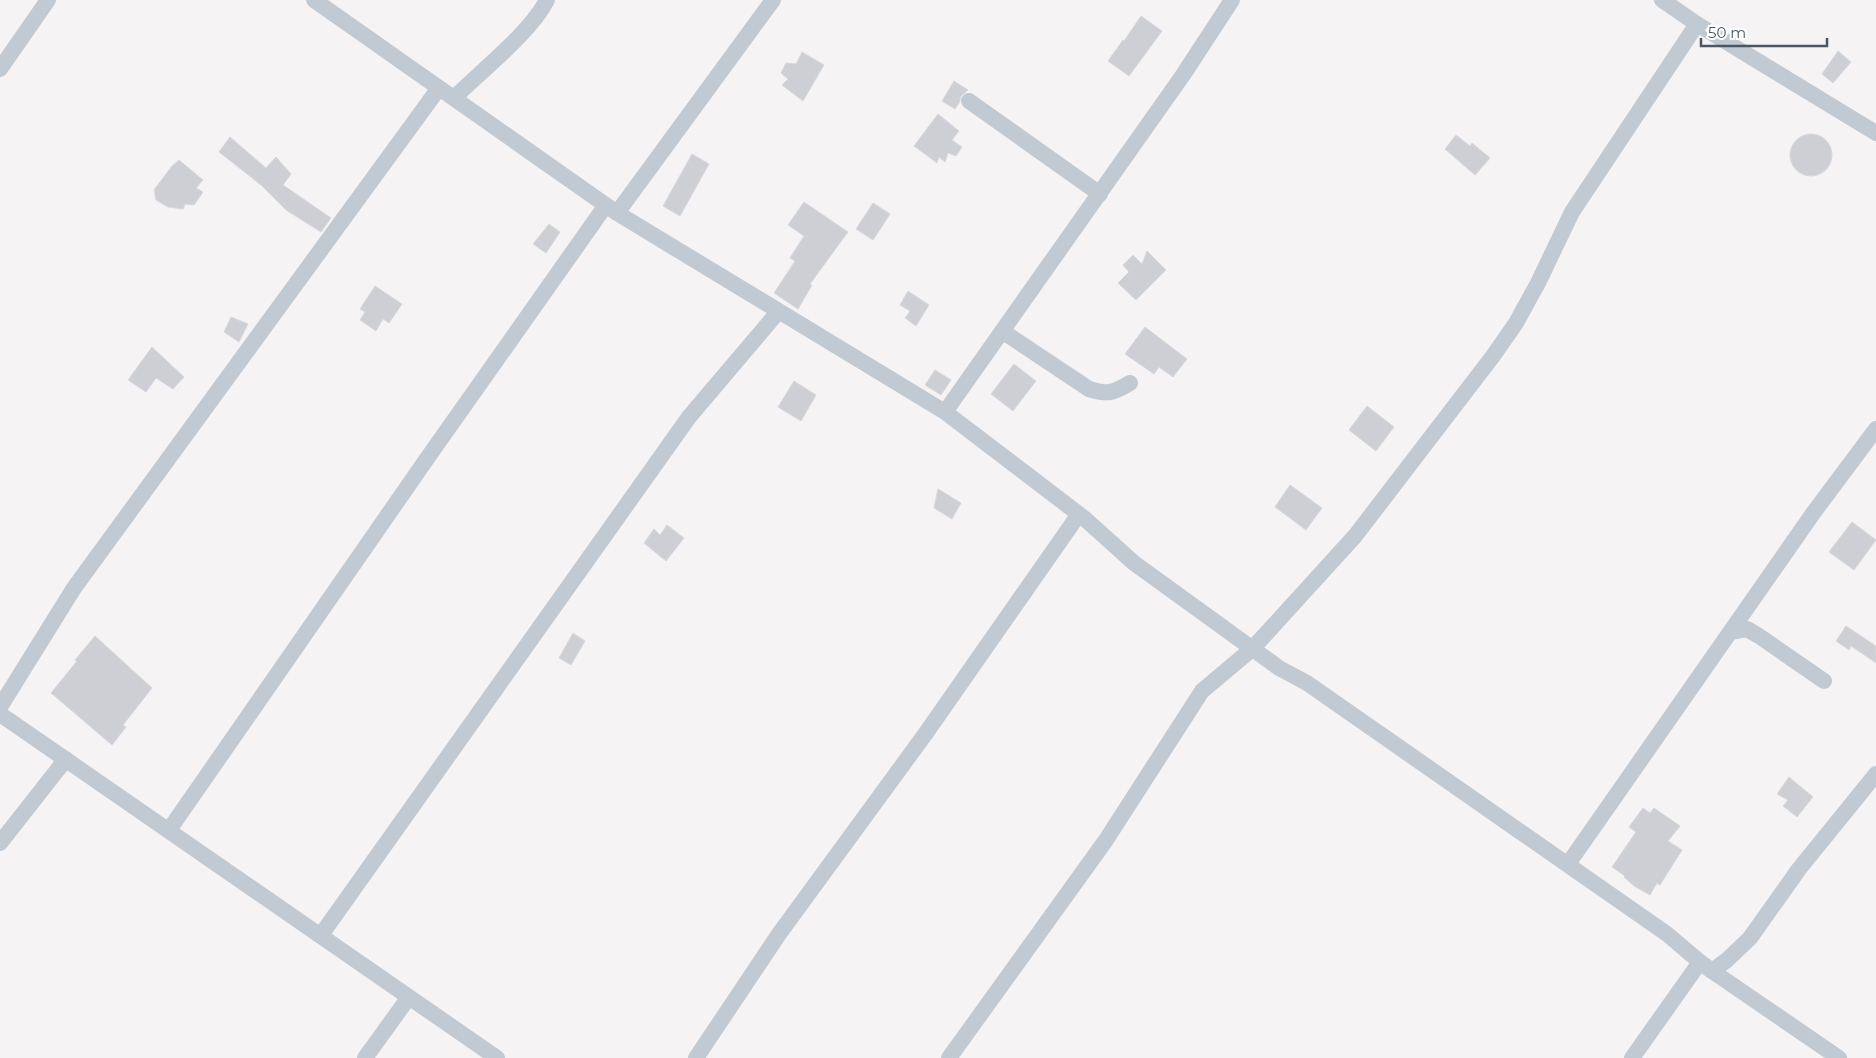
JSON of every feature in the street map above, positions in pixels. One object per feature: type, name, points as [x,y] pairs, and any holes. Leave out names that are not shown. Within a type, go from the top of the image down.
[{"type":"street","points":[[0,68],[48,0]]},
{"type":"street","points":[[314,0],[612,209],[778,312],[945,412],[1079,514],[1134,563],[1252,649],[1279,668],[1307,683],[1568,864],[1667,934],[1706,967],[1839,1058]]},
{"type":"street","points":[[454,98],[519,35],[542,10],[547,0]]},
{"type":"street","points":[[169,830],[414,476],[612,209],[773,0]]},
{"type":"street","points":[[945,412],[1183,75],[1232,0]]},
{"type":"street","points":[[1662,0],[1697,24],[1876,133]]},
{"type":"street","points":[[949,1058],[1106,840],[1202,691],[1252,649],[1355,536],[1507,336],[1538,283],[1572,212],[1697,24]]},
{"type":"street","points":[[0,707],[74,588],[439,88]]},
{"type":"street","points":[[969,101],[1100,194]]},
{"type":"street","points":[[321,935],[689,418],[778,312]]},
{"type":"street","points":[[1002,331],[1089,389],[1103,393],[1114,392],[1130,383]]},
{"type":"street","points":[[1568,864],[1814,512],[1876,429]]},
{"type":"street","points":[[696,1058],[778,934],[926,733],[1079,514]]},
{"type":"street","points":[[1730,632],[1747,629],[1824,681]]},
{"type":"street","points":[[0,714],[497,1058]]},
{"type":"street","points":[[0,843],[66,759]]},
{"type":"street","points":[[1632,1058],[1706,967],[1727,960],[1750,938],[1800,869],[1876,774]]},
{"type":"street","points":[[365,1058],[409,997]]},
{"type":"building","points":[[1141,16],[1162,31],[1129,76],[1108,61]]},
{"type":"building","points":[[1838,51],[1851,62],[1833,83],[1822,74]]},
{"type":"building","points":[[802,52],[824,65],[803,101],[782,85],[788,79],[781,73],[786,63],[796,64]]},
{"type":"building","points":[[954,81],[968,90],[961,96],[955,109],[942,101]]},
{"type":"building","points":[[938,114],[959,131],[952,140],[962,147],[956,156],[948,153],[945,162],[939,157],[937,163],[914,146]]},
{"type":"building","points":[[1807,134],[1815,134],[1826,140],[1832,155],[1826,170],[1815,176],[1807,176],[1796,170],[1790,159],[1790,151],[1796,140]]},
{"type":"building","points":[[1456,135],[1470,146],[1472,143],[1490,158],[1475,175],[1445,149]]},
{"type":"building","points":[[230,137],[266,168],[276,157],[291,174],[283,185],[331,218],[321,232],[286,210],[261,185],[219,152]]},
{"type":"building","points":[[692,154],[709,164],[680,216],[663,206]]},
{"type":"building","points":[[179,160],[203,180],[196,188],[203,192],[194,205],[185,204],[183,209],[168,207],[156,200],[154,190],[172,166]]},
{"type":"building","points":[[804,202],[848,232],[810,284],[812,285],[798,309],[774,293],[795,261],[790,258],[804,236],[788,225]]},
{"type":"building","points":[[873,203],[890,214],[873,240],[856,229]]},
{"type":"building","points":[[549,224],[560,232],[546,253],[533,244]]},
{"type":"building","points":[[1147,251],[1166,270],[1136,300],[1118,283],[1129,272],[1123,265],[1133,255],[1142,264]]},
{"type":"building","points":[[375,286],[402,304],[389,323],[383,319],[376,331],[360,320],[365,312],[360,309]]},
{"type":"building","points":[[908,291],[929,305],[916,326],[905,318],[910,311],[900,305]]},
{"type":"building","points":[[231,317],[248,324],[239,342],[224,332]]},
{"type":"building","points":[[1145,327],[1187,359],[1173,377],[1159,367],[1154,374],[1125,354]]},
{"type":"building","points":[[152,347],[184,377],[173,389],[156,378],[146,392],[128,380]]},
{"type":"building","points":[[1014,364],[1036,381],[1013,411],[991,394]]},
{"type":"building","points":[[935,370],[951,380],[941,395],[925,385]]},
{"type":"building","points":[[794,381],[816,395],[801,421],[778,407]]},
{"type":"building","points":[[1367,406],[1394,427],[1376,451],[1349,430]]},
{"type":"building","points":[[1290,485],[1322,508],[1306,530],[1275,507]]},
{"type":"building","points":[[938,489],[961,503],[952,519],[934,508]]},
{"type":"building","points":[[1852,522],[1876,540],[1854,570],[1829,552]]},
{"type":"building","points":[[667,525],[684,538],[666,561],[644,543],[654,529],[660,535]]},
{"type":"building","points":[[1846,626],[1876,646],[1876,663],[1851,646],[1849,650],[1836,641]]},
{"type":"building","points":[[573,633],[585,641],[571,665],[559,658]]},
{"type":"building","points":[[95,636],[152,688],[123,725],[126,727],[112,745],[51,693]]},
{"type":"building","points":[[1789,777],[1813,797],[1797,817],[1783,806],[1788,800],[1777,794]]},
{"type":"building","points":[[1643,808],[1650,813],[1654,808],[1680,826],[1668,841],[1682,850],[1660,885],[1657,883],[1650,895],[1634,886],[1625,876],[1612,867],[1636,832],[1629,827]]}]
